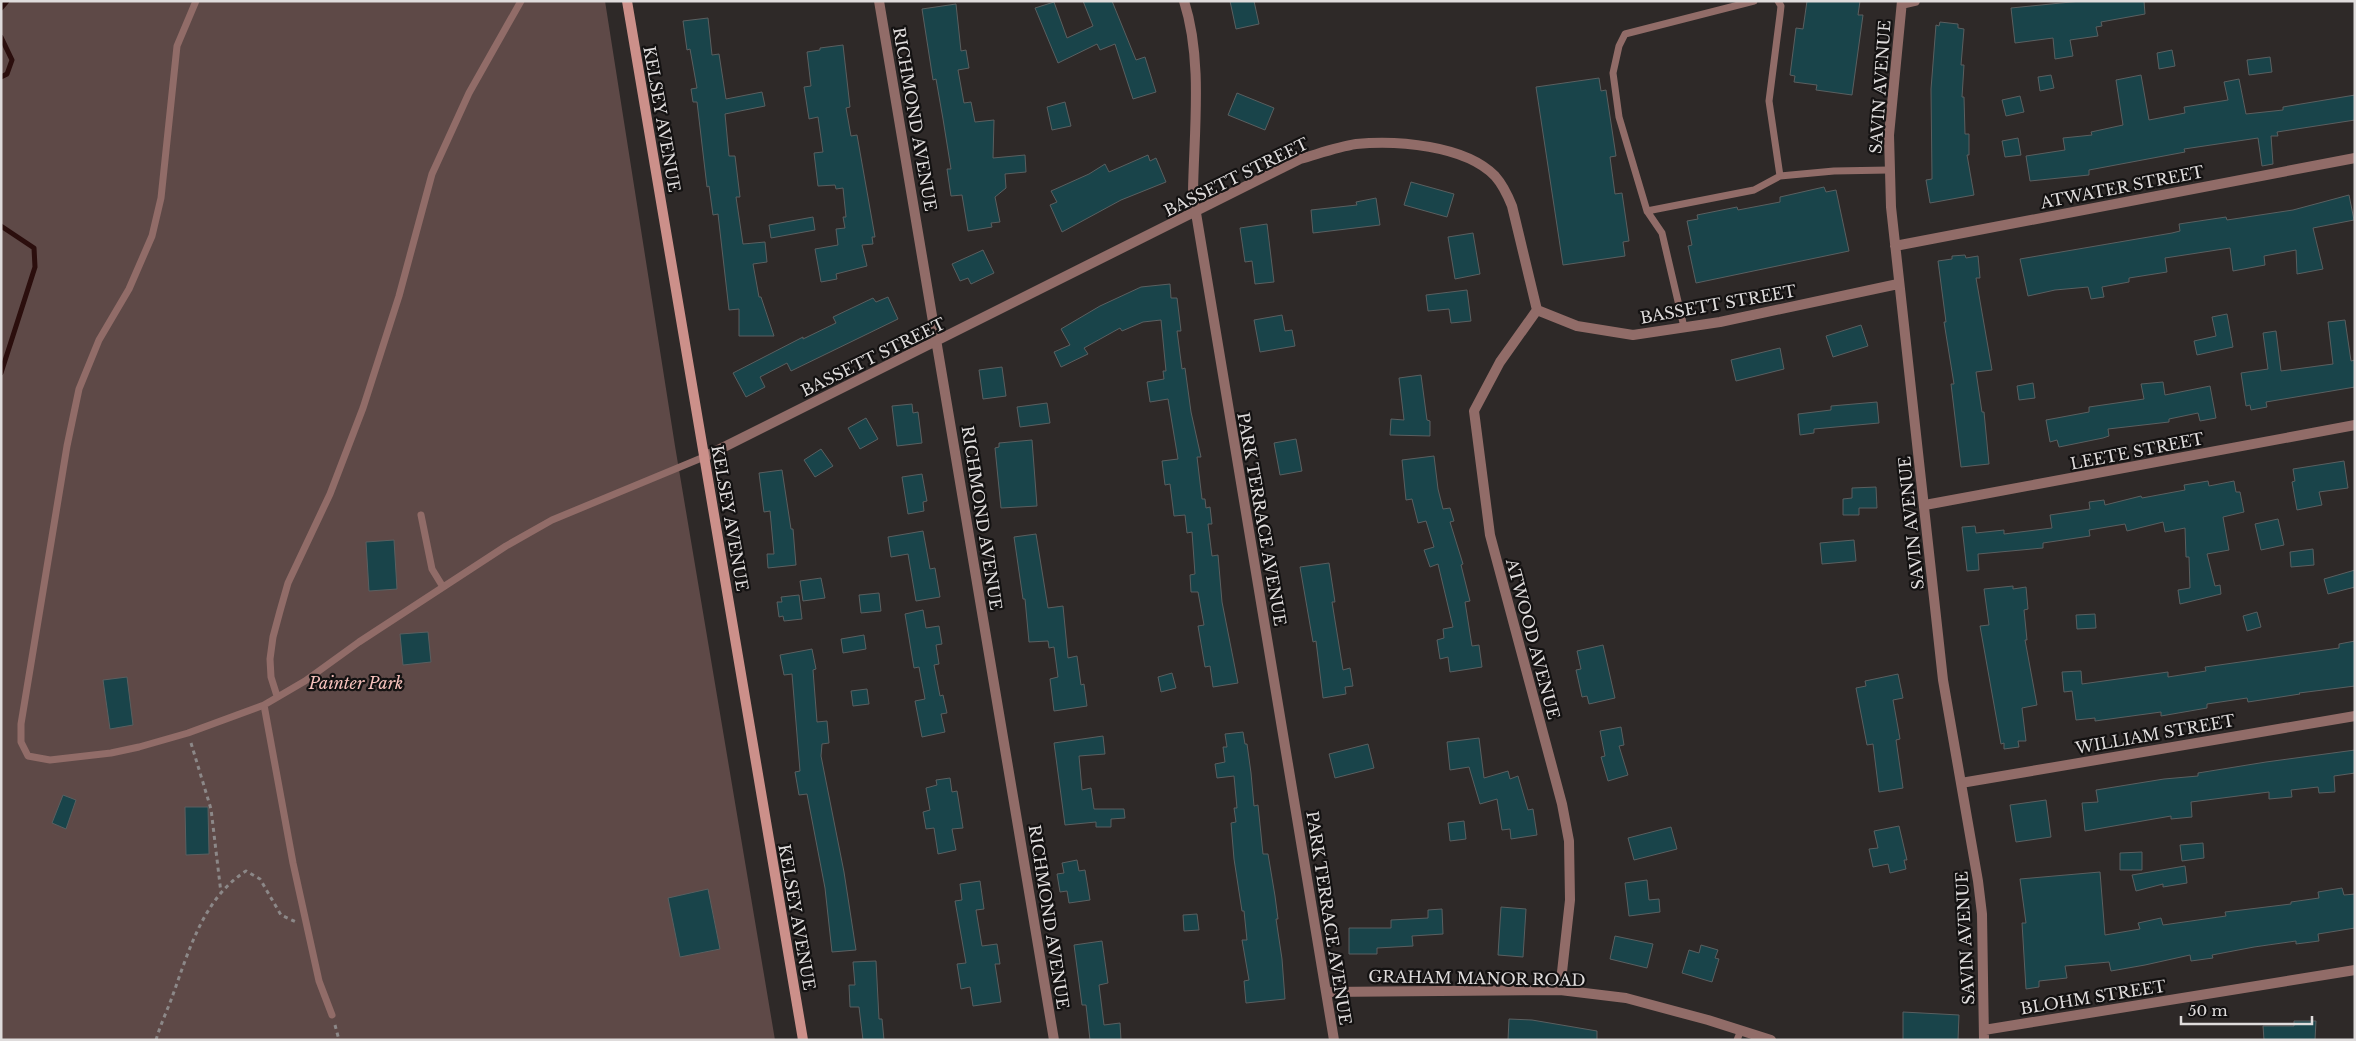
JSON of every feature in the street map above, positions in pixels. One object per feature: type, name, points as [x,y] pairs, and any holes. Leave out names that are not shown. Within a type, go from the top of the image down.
[{"type":"street","name":"KELSEY AVENUE","points":[[627,1],[803,1040]]},
{"type":"street","name":"RICHMOND AVENUE","points":[[880,1],[1054,1040]]},
{"type":"street","name":"PARK TERRACE AVENUE","points":[[1184,1],[1194,48],[1193,192],[1196,213],[1334,1040]]},
{"type":"street","points":[[1902,2],[1915,1]]},
{"type":"street","name":"SAVIN AVENUE","points":[[1902,2],[1888,135],[1894,246],[1925,505],[1943,680],[1975,856],[1982,914],[1984,1035]]},
{"type":"street","name":"BASSETT STREET","points":[[704,457],[938,342],[1300,159],[1356,144],[1388,143],[1442,150],[1483,166],[1495,177],[1506,192],[1512,206],[1537,310],[1577,326],[1633,335],[1720,322],[1898,284]]},
{"type":"street","name":"ATWATER STREET","points":[[1894,246],[2355,158]]},
{"type":"street","name":"ATWOOD AVENUE","points":[[1537,310],[1500,362],[1474,411],[1490,535],[1562,804],[1569,841],[1570,900],[1560,990]]},
{"type":"street","name":"LEETE STREET","points":[[1925,505],[2355,425]]},
{"type":"street","name":"WILLIAM STREET","points":[[1961,783],[2355,716]]},
{"type":"street","name":"BLOHM STREET","points":[[1984,1035],[2355,970]]},
{"type":"street","name":"GRAHAM MANOR ROAD","points":[[1326,992],[1560,990],[1626,998],[1739,1035],[1771,1040]]},
{"type":"lane","points":[[196,1],[177,46],[161,198],[152,236],[129,289],[99,340],[79,389],[67,446],[21,724],[21,742],[28,756],[50,760],[111,753],[188,733],[264,705],[276,696],[305,681],[506,546],[552,520],[704,457]]},
{"type":"lane","points":[[276,696],[271,677],[270,658],[273,638],[288,584],[330,494],[363,408],[399,296],[432,174],[469,93],[521,1]]},
{"type":"lane","points":[[1684,327],[1662,233],[1647,211],[1619,117],[1613,73],[1619,46],[1625,34],[1754,1]]},
{"type":"lane","points":[[1778,1],[1781,6],[1769,101],[1780,176]]},
{"type":"lane","points":[[1647,211],[1754,190],[1780,176],[1834,171],[1889,170]]},
{"type":"lane","points":[[421,516],[432,569],[443,587]]},
{"type":"lane","points":[[264,705],[293,862],[319,981],[332,1015]]},
{"type":"path","points":[[188,733],[211,808],[221,894]]},
{"type":"path","points":[[156,1040],[192,940],[221,894],[234,878],[246,871],[260,879],[280,914],[292,922],[307,922]]},
{"type":"green space","name":"Painter Park","points":[[1,1],[605,1],[675,446],[775,1040],[1,1040]]},
{"type":"building","points":[[1083,1],[1112,1],[1136,60],[1145,57],[1156,92],[1133,99],[1115,44],[1100,50],[1097,44],[1058,63],[1035,8],[1054,2],[1067,38],[1093,26]]},
{"type":"building","points":[[1230,1],[1254,1],[1259,24],[1236,29]]},
{"type":"building","points":[[1807,1],[1860,1],[1858,15],[1863,15],[1852,95],[1816,90],[1817,85],[1794,82],[1795,76],[1790,75],[1796,28],[1803,29]]},
{"type":"building","points":[[2081,1],[2144,1],[2145,14],[2101,22],[2102,26],[2096,27],[2098,36],[2070,40],[2073,56],[2055,59],[2053,38],[2015,43],[2011,8]]},
{"type":"building","points":[[956,4],[961,51],[966,50],[969,68],[958,70],[964,103],[971,102],[975,122],[994,120],[993,158],[1025,155],[1026,172],[1005,174],[1006,188],[995,197],[1000,222],[991,223],[992,227],[968,231],[962,195],[951,196],[947,169],[951,169],[936,79],[933,80],[922,9]]},
{"type":"building","points":[[708,18],[712,55],[719,54],[726,99],[762,92],[765,106],[725,114],[729,156],[735,156],[740,197],[736,197],[743,244],[765,242],[767,262],[753,264],[759,297],[761,297],[774,336],[739,336],[739,309],[729,310],[718,214],[713,215],[709,186],[707,187],[697,102],[693,102],[691,89],[697,88],[690,49],[687,50],[683,21]]},
{"type":"building","points":[[1940,22],[1958,24],[1958,28],[1964,29],[1961,65],[1964,65],[1962,97],[1964,97],[1965,134],[1969,134],[1969,155],[1967,155],[1974,195],[1930,203],[1926,180],[1932,179],[1931,89],[1936,25],[1939,26]]},
{"type":"building","points":[[843,45],[850,107],[846,108],[851,136],[857,135],[875,237],[872,237],[873,244],[862,245],[867,266],[836,274],[837,279],[821,282],[815,249],[838,245],[836,229],[845,228],[843,217],[846,217],[843,188],[836,189],[835,185],[818,186],[814,153],[823,152],[818,117],[809,119],[804,87],[811,86],[807,52]]},
{"type":"building","points":[[2172,50],[2175,66],[2159,69],[2157,53]]},
{"type":"building","points":[[2270,57],[2272,72],[2249,75],[2247,60]]},
{"type":"building","points":[[2051,75],[2054,88],[2040,91],[2038,77]]},
{"type":"building","points":[[2141,75],[2149,120],[2185,113],[2184,107],[2228,100],[2224,82],[2239,79],[2246,114],[2283,110],[2283,107],[2355,95],[2355,120],[2277,132],[2278,136],[2271,136],[2273,164],[2262,166],[2258,138],[2184,149],[2185,152],[2089,170],[2089,175],[2030,181],[2026,156],[2065,150],[2063,138],[2092,135],[2091,132],[2123,125],[2116,80]]},
{"type":"building","points":[[1599,78],[1601,91],[1606,90],[1616,156],[1610,157],[1615,194],[1622,193],[1629,241],[1623,242],[1625,256],[1563,265],[1536,87]]},
{"type":"building","points":[[1237,93],[1274,108],[1265,130],[1228,115]]},
{"type":"building","points":[[2020,96],[2024,112],[2006,116],[2002,100]]},
{"type":"building","points":[[1065,102],[1071,126],[1052,130],[1047,107]]},
{"type":"building","points":[[2018,138],[2021,155],[2005,157],[2002,141]]},
{"type":"building","points":[[1148,155],[1150,161],[1156,158],[1166,182],[1121,200],[1062,232],[1050,205],[1057,202],[1051,191],[1089,174],[1105,164],[1109,172]]},
{"type":"building","points":[[1411,182],[1454,194],[1447,217],[1404,205]]},
{"type":"building","points":[[1824,187],[1826,192],[1836,190],[1849,251],[1696,283],[1688,246],[1692,245],[1687,221],[1698,219],[1697,215],[1737,207],[1738,210],[1780,202],[1780,197]]},
{"type":"building","points":[[2349,195],[2354,220],[2313,228],[2323,269],[2297,274],[2296,250],[2264,256],[2265,265],[2233,271],[2230,248],[2165,258],[2167,272],[2129,278],[2129,282],[2102,287],[2104,297],[2091,299],[2088,287],[2055,290],[2028,296],[2020,259],[2172,233],[2180,231],[2179,224],[2226,217],[2227,220],[2293,210]]},
{"type":"building","points":[[1376,198],[1380,225],[1313,233],[1311,210],[1357,205],[1356,202]]},
{"type":"building","points":[[813,217],[815,230],[771,238],[769,225]]},
{"type":"building","points":[[1267,224],[1274,282],[1255,284],[1252,261],[1245,262],[1240,228]]},
{"type":"building","points":[[1473,233],[1480,274],[1455,279],[1448,237]]},
{"type":"building","points":[[983,250],[994,273],[971,284],[968,278],[960,281],[952,264]]},
{"type":"building","points":[[1965,255],[1966,258],[1978,256],[1980,278],[1976,278],[1992,370],[1976,372],[1982,412],[1984,412],[1989,464],[1961,467],[1951,384],[1954,384],[1944,322],[1946,322],[1938,261],[1952,259],[1952,256]]},
{"type":"building","points":[[1170,284],[1171,298],[1177,298],[1181,331],[1177,331],[1182,369],[1185,368],[1191,412],[1201,457],[1197,457],[1202,499],[1205,499],[1206,508],[1210,507],[1212,524],[1208,524],[1212,556],[1218,555],[1222,602],[1238,683],[1213,687],[1210,666],[1205,667],[1198,626],[1204,625],[1198,592],[1191,592],[1190,575],[1195,574],[1192,532],[1187,533],[1185,515],[1174,516],[1170,484],[1165,485],[1162,461],[1178,459],[1168,399],[1150,402],[1147,382],[1164,379],[1163,371],[1166,371],[1161,320],[1143,322],[1122,331],[1120,328],[1084,348],[1088,354],[1061,367],[1054,352],[1070,345],[1061,329],[1100,306],[1141,287]]},
{"type":"building","points":[[1467,290],[1471,321],[1451,323],[1449,309],[1428,311],[1426,295]]},
{"type":"building","points":[[888,297],[898,319],[791,371],[787,363],[760,377],[765,387],[746,397],[733,373],[803,337],[803,339],[836,323],[833,317],[873,298],[876,302]]},
{"type":"building","points":[[2227,314],[2233,347],[2197,355],[2194,341],[2216,336],[2212,317]]},
{"type":"building","points":[[1282,315],[1285,331],[1292,330],[1295,346],[1260,352],[1254,320]]},
{"type":"building","points":[[2345,320],[2351,361],[2355,360],[2355,387],[2266,402],[2267,407],[2251,410],[2250,405],[2246,406],[2241,373],[2268,369],[2263,333],[2276,331],[2281,371],[2333,364],[2328,322]]},
{"type":"building","points":[[1861,325],[1868,346],[1833,357],[1826,336]]},
{"type":"building","points":[[1780,348],[1784,369],[1736,381],[1731,360]]},
{"type":"building","points":[[1002,367],[1006,396],[983,399],[979,370]]},
{"type":"building","points":[[1421,375],[1427,420],[1430,421],[1430,436],[1390,435],[1391,419],[1404,420],[1399,378]]},
{"type":"building","points":[[2163,382],[2165,395],[2210,386],[2216,418],[2200,421],[2198,413],[2169,419],[2169,422],[2108,429],[2109,436],[2059,447],[2057,440],[2050,442],[2046,420],[2089,412],[2089,407],[2144,399],[2141,384]]},
{"type":"building","points":[[2033,383],[2035,398],[2019,400],[2017,386]]},
{"type":"building","points":[[1877,402],[1879,423],[1814,429],[1814,433],[1800,435],[1798,414],[1831,410],[1831,406]]},
{"type":"building","points":[[1047,403],[1050,423],[1020,427],[1017,407]]},
{"type":"building","points":[[912,404],[913,413],[918,412],[922,443],[897,446],[892,406]]},
{"type":"building","points":[[866,418],[878,439],[860,449],[848,428]]},
{"type":"building","points":[[1296,439],[1302,471],[1280,475],[1274,443]]},
{"type":"building","points":[[1032,440],[1037,506],[1001,508],[995,448],[999,447],[999,443]]},
{"type":"building","points":[[821,449],[833,466],[815,477],[804,460]]},
{"type":"building","points":[[1434,456],[1438,489],[1443,509],[1450,508],[1454,521],[1450,522],[1463,564],[1461,565],[1470,601],[1465,602],[1472,646],[1479,645],[1482,667],[1450,672],[1448,657],[1440,659],[1437,640],[1444,638],[1443,629],[1453,627],[1438,564],[1430,567],[1424,550],[1434,547],[1426,521],[1418,523],[1412,499],[1406,500],[1402,460]]},
{"type":"building","points":[[2344,461],[2348,488],[2319,492],[2322,505],[2297,510],[2292,482],[2295,481],[2293,469]]},
{"type":"building","points":[[782,470],[791,529],[793,529],[796,565],[768,568],[767,554],[774,554],[770,511],[764,512],[759,473]]},
{"type":"building","points":[[922,474],[927,501],[923,502],[924,511],[908,514],[902,477]]},
{"type":"building","points":[[2208,481],[2209,486],[2234,481],[2236,492],[2240,492],[2244,512],[2223,517],[2229,550],[2207,554],[2215,586],[2220,585],[2221,594],[2180,604],[2178,590],[2190,588],[2189,557],[2186,557],[2185,528],[2165,532],[2163,522],[2127,531],[2125,524],[2089,530],[2090,536],[2043,543],[2043,548],[1978,554],[1979,570],[1967,571],[1962,527],[1975,526],[1976,533],[2004,530],[2004,534],[2052,528],[2050,515],[2090,509],[2089,502],[2104,500],[2105,505],[2141,496],[2142,498],[2185,490],[2184,485]]},
{"type":"building","points":[[1876,487],[1877,508],[1859,508],[1859,515],[1843,515],[1843,499],[1852,498],[1852,488]]},
{"type":"building","points":[[2278,519],[2284,545],[2261,550],[2255,524]]},
{"type":"building","points":[[923,531],[930,569],[935,568],[940,597],[916,601],[908,554],[891,557],[888,537]]},
{"type":"building","points":[[1036,534],[1048,608],[1063,606],[1068,658],[1077,656],[1081,685],[1084,684],[1087,706],[1054,711],[1050,679],[1058,677],[1054,647],[1049,648],[1048,641],[1029,642],[1025,599],[1023,599],[1014,537]]},
{"type":"building","points":[[394,540],[397,589],[369,591],[366,542]]},
{"type":"building","points":[[1854,540],[1856,561],[1822,564],[1820,543]]},
{"type":"building","points":[[2313,549],[2314,565],[2291,567],[2290,552]]},
{"type":"building","points":[[1329,563],[1335,602],[1332,602],[1343,670],[1350,668],[1353,686],[1345,687],[1346,694],[1323,698],[1316,641],[1313,642],[1300,567]]},
{"type":"building","points":[[2355,570],[2355,587],[2328,594],[2324,579]]},
{"type":"building","points":[[821,578],[825,598],[803,601],[800,581]]},
{"type":"building","points":[[2013,586],[2013,589],[2026,587],[2028,609],[2024,610],[2027,640],[2025,640],[2037,705],[2022,708],[2026,741],[2018,741],[2019,747],[2004,749],[2004,743],[2001,744],[1980,626],[1989,625],[1984,589]]},
{"type":"building","points":[[879,593],[881,611],[861,613],[859,595]]},
{"type":"building","points":[[799,595],[802,619],[784,621],[783,616],[779,617],[777,602],[782,602],[781,597]]},
{"type":"building","points":[[923,610],[926,628],[939,626],[942,644],[936,645],[939,664],[934,665],[940,696],[943,695],[947,713],[941,714],[945,732],[922,737],[915,701],[925,699],[919,667],[914,668],[905,614]]},
{"type":"building","points":[[2257,612],[2261,627],[2247,631],[2243,616]]},
{"type":"building","points":[[2095,614],[2096,628],[2077,629],[2076,615]]},
{"type":"building","points":[[428,632],[431,662],[403,665],[400,634]]},
{"type":"building","points":[[864,635],[866,649],[843,653],[841,639]]},
{"type":"building","points":[[2355,641],[2355,686],[2248,702],[2247,698],[2207,704],[2207,708],[2161,716],[2161,712],[2095,721],[2095,718],[2076,720],[2072,691],[2064,692],[2062,672],[2081,671],[2082,684],[2168,672],[2168,677],[2206,671],[2205,667],[2339,648],[2339,644]]},
{"type":"building","points":[[1603,645],[1615,698],[1589,704],[1587,696],[1582,697],[1576,670],[1581,669],[1577,651]]},
{"type":"building","points":[[812,649],[816,669],[813,670],[817,722],[827,721],[829,743],[822,744],[821,756],[844,872],[856,950],[832,952],[825,888],[807,794],[799,795],[795,772],[800,771],[792,674],[784,675],[780,655]]},
{"type":"building","points":[[1172,673],[1176,688],[1161,692],[1158,677]]},
{"type":"building","points":[[1898,674],[1903,698],[1893,700],[1900,739],[1896,740],[1903,788],[1879,792],[1873,744],[1867,745],[1856,688],[1866,686],[1865,681]]},
{"type":"building","points":[[127,677],[133,725],[110,729],[103,680]]},
{"type":"building","points":[[867,689],[869,704],[853,706],[851,691]]},
{"type":"building","points":[[1621,727],[1624,745],[1619,746],[1628,775],[1608,781],[1601,757],[1605,756],[1600,731]]},
{"type":"building","points":[[1243,732],[1245,744],[1247,744],[1254,806],[1258,805],[1263,854],[1268,854],[1275,896],[1285,999],[1246,1003],[1244,981],[1249,980],[1242,940],[1247,940],[1244,911],[1242,911],[1234,859],[1231,823],[1236,822],[1234,808],[1237,808],[1234,776],[1217,778],[1215,764],[1225,762],[1223,747],[1227,747],[1225,734]]},
{"type":"building","points":[[1103,736],[1105,754],[1079,756],[1082,790],[1091,788],[1094,809],[1124,809],[1125,818],[1111,819],[1111,827],[1096,827],[1096,822],[1065,825],[1054,743]]},
{"type":"building","points":[[1479,738],[1484,778],[1508,771],[1510,779],[1518,776],[1528,810],[1533,809],[1537,835],[1511,839],[1510,829],[1502,830],[1497,799],[1480,804],[1469,767],[1450,770],[1447,742]]},
{"type":"building","points":[[1368,744],[1374,768],[1335,778],[1329,754]]},
{"type":"building","points":[[2355,750],[2355,773],[2334,776],[2335,792],[2319,793],[2318,787],[2291,790],[2292,797],[2269,799],[2269,792],[2191,802],[2192,817],[2171,819],[2171,816],[2085,831],[2082,803],[2098,802],[2096,790],[2164,779],[2198,776],[2198,773]]},
{"type":"building","points":[[950,778],[952,792],[957,791],[963,828],[952,829],[956,850],[938,854],[934,828],[926,829],[923,812],[930,810],[926,788],[937,785],[936,780]]},
{"type":"building","points":[[63,795],[76,800],[66,829],[52,823]]},
{"type":"building","points":[[2046,800],[2051,837],[2016,842],[2010,805]]},
{"type":"building","points":[[185,807],[208,807],[209,854],[186,855]]},
{"type":"building","points":[[1464,821],[1466,839],[1450,841],[1448,823]]},
{"type":"building","points":[[1899,826],[1907,860],[1904,860],[1906,869],[1890,873],[1888,864],[1873,867],[1869,849],[1878,848],[1874,831]]},
{"type":"building","points":[[1671,827],[1677,849],[1634,860],[1628,838]]},
{"type":"building","points":[[2203,843],[2204,858],[2182,861],[2180,845]]},
{"type":"building","points":[[2142,852],[2142,870],[2120,870],[2120,853]]},
{"type":"building","points":[[1077,860],[1079,871],[1085,870],[1090,900],[1069,903],[1067,891],[1060,892],[1057,874],[1064,873],[1062,863]]},
{"type":"building","points":[[2185,866],[2187,883],[2163,887],[2163,884],[2136,891],[2132,875]]},
{"type":"building","points":[[2100,872],[2105,935],[2140,929],[2138,923],[2161,918],[2163,925],[2226,916],[2225,912],[2291,904],[2291,902],[2319,898],[2318,892],[2342,888],[2344,895],[2355,894],[2355,928],[2318,934],[2319,941],[2296,944],[2296,941],[2254,947],[2212,955],[2213,958],[2191,961],[2190,955],[2111,971],[2109,962],[2065,966],[2067,978],[2039,981],[2039,987],[2026,989],[2022,923],[2026,923],[2020,879]]},
{"type":"building","points":[[1647,880],[1649,900],[1659,899],[1660,912],[1629,916],[1625,883]]},
{"type":"building","points":[[980,881],[984,909],[976,910],[982,946],[997,944],[1000,964],[995,964],[1001,1002],[973,1006],[970,987],[961,989],[957,964],[966,963],[955,901],[962,900],[960,884]]},
{"type":"building","points":[[708,889],[720,949],[680,957],[668,898]]},
{"type":"building","points":[[1501,907],[1526,909],[1523,957],[1498,955]]},
{"type":"building","points":[[1442,909],[1443,934],[1412,936],[1413,946],[1377,948],[1377,954],[1349,954],[1349,928],[1391,928],[1391,920],[1428,918],[1428,910]]},
{"type":"building","points":[[1197,914],[1199,930],[1184,931],[1183,915]]},
{"type":"building","points":[[1615,936],[1653,944],[1647,968],[1610,959]]},
{"type":"building","points":[[1102,941],[1108,983],[1099,985],[1104,1025],[1120,1023],[1121,1040],[1090,1040],[1086,1005],[1082,1005],[1074,945]]},
{"type":"building","points":[[1701,945],[1718,950],[1715,958],[1719,959],[1712,982],[1682,973],[1689,950],[1699,953]]},
{"type":"building","points":[[876,961],[879,1019],[882,1019],[884,1040],[863,1040],[859,1007],[850,1007],[849,985],[855,985],[853,962]]},
{"type":"building","points":[[1903,1012],[1959,1015],[1958,1040],[1903,1040]]},
{"type":"building","points":[[1509,1019],[1532,1020],[1597,1031],[1597,1040],[1508,1040]]},
{"type":"building","points":[[2294,1021],[2316,1021],[2315,1040],[2264,1040],[2263,1026],[2294,1026]]},
{"type":"waterway","points":[[1,8],[7,1]]},
{"type":"waterway","points":[[1,37],[12,60],[7,74],[1,77]]},
{"type":"waterway","points":[[1,226],[34,248],[35,267],[1,373]]}]
